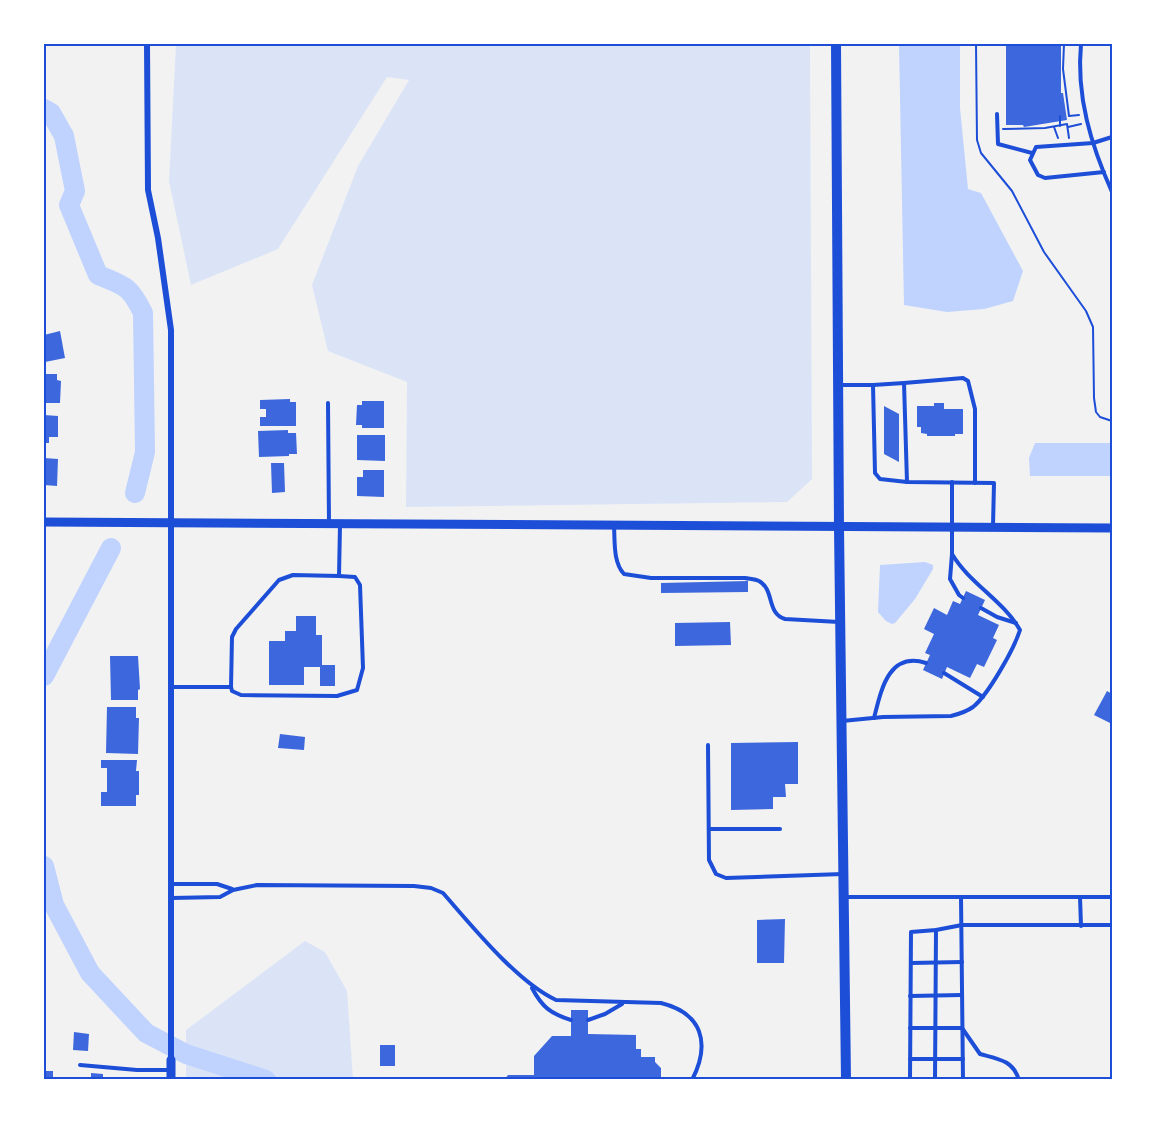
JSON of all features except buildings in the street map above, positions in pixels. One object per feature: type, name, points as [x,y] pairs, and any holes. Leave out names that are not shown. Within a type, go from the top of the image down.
[{"type":"main road","points":[[836,44],[837,385],[846,1080]]},
{"type":"street","points":[[147,44],[148,190],[158,238],[171,330],[171,1075]]},
{"type":"street","points":[[44,522],[1113,528]]},
{"type":"lane","points":[[1081,44],[1079,61],[1084,112],[1093,143],[1113,192]]},
{"type":"lane","points":[[997,114],[998,144],[1032,153]]},
{"type":"lane","points":[[1104,172],[1045,177],[1038,175],[1030,160],[1036,147],[1093,143],[1113,137]]},
{"type":"lane","points":[[837,385],[873,386],[963,378],[968,381],[975,409],[975,483]]},
{"type":"lane","points":[[904,382],[907,482]]},
{"type":"lane","points":[[873,386],[874,473],[880,479],[907,482],[994,483],[993,528]]},
{"type":"lane","points":[[328,403],[329,525]]},
{"type":"lane","points":[[952,482],[950,579],[963,598]]},
{"type":"lane","points":[[339,576],[340,525]]},
{"type":"lane","points":[[614,526],[617,559],[619,568],[624,574],[651,578],[745,578],[759,581],[766,587],[774,612],[778,617],[785,620],[840,622]]},
{"type":"lane","points":[[842,721],[951,716],[973,706],[983,697],[1016,643],[1020,630],[1017,624],[960,568],[952,554]]},
{"type":"lane","points":[[294,575],[355,577],[360,585],[363,668],[357,690],[337,696],[241,695],[232,691],[231,687],[232,637],[241,621],[279,580],[294,575]]},
{"type":"lane","points":[[981,609],[1017,624]]},
{"type":"lane","points":[[874,718],[883,684],[888,675],[898,665],[908,661],[926,663]]},
{"type":"lane","points":[[944,673],[983,697]]},
{"type":"lane","points":[[170,687],[231,687]]},
{"type":"lane","points":[[708,745],[709,860],[711,867],[720,877],[844,874]]},
{"type":"lane","points":[[709,829],[780,829]]},
{"type":"lane","points":[[170,884],[217,884],[233,890]]},
{"type":"lane","points":[[170,898],[220,897],[233,890],[258,885],[431,888],[443,893],[484,938],[541,993],[556,1000],[661,1003],[678,1007],[692,1018],[702,1036],[703,1052],[692,1080]]},
{"type":"lane","points":[[844,897],[1110,897]]},
{"type":"lane","points":[[961,897],[963,1080]]},
{"type":"lane","points":[[1080,897],[1081,926]]},
{"type":"lane","points":[[910,1080],[911,932],[962,925],[1113,926]]},
{"type":"lane","points":[[935,1080],[936,930]]},
{"type":"lane","points":[[911,963],[962,962]]},
{"type":"lane","points":[[531,984],[538,999],[554,1015],[571,1020]]},
{"type":"lane","points":[[910,996],[962,995]]},
{"type":"lane","points":[[588,1020],[605,1014],[624,1002]]},
{"type":"lane","points":[[910,1028],[962,1028]]},
{"type":"lane","points":[[962,1028],[980,1054],[1007,1061],[1016,1070],[1019,1080]]},
{"type":"lane","points":[[910,1059],[963,1059]]},
{"type":"lane","points":[[80,1065],[171,1075]]},
{"type":"path","points":[[976,44],[977,140],[981,153],[1012,191],[1044,252],[1086,311],[1093,327],[1096,412],[1100,417],[1113,421]]},
{"type":"path","points":[[1054,127],[1056,138],[1070,138],[1063,69],[1064,44]]},
{"type":"path","points":[[997,130],[1081,125],[1079,115],[1069,116]]},
{"type":"path","points":[[1060,116],[1060,126]]},
{"type":"shaded area","points":[[176,44],[810,44],[812,479],[787,502],[406,507],[407,382],[328,351],[312,285],[358,166],[409,80],[387,77],[278,249],[191,285],[169,181]]},
{"type":"shaded area","points":[[305,941],[325,952],[347,991],[353,1079],[186,1079],[186,1030]]},
{"type":"water","points":[[899,44],[960,44],[960,108],[968,189],[981,193],[1023,271],[1013,301],[984,309],[947,312],[904,305]]},
{"type":"water","points":[[1035,443],[1112,443],[1112,476],[1030,476],[1029,458]]},
{"type":"water","points":[[925,562],[933,565],[933,569],[915,599],[895,623],[886,621],[878,612],[880,565]]},
{"type":"waterway","points":[[44,109],[51,113],[64,136],[75,191],[69,205],[98,275],[126,288],[143,313],[145,452],[135,493]]},
{"type":"waterway","points":[[44,676],[111,548]]},
{"type":"waterway","points":[[44,866],[54,905],[90,973],[146,1033],[186,1054],[266,1080]]}]
